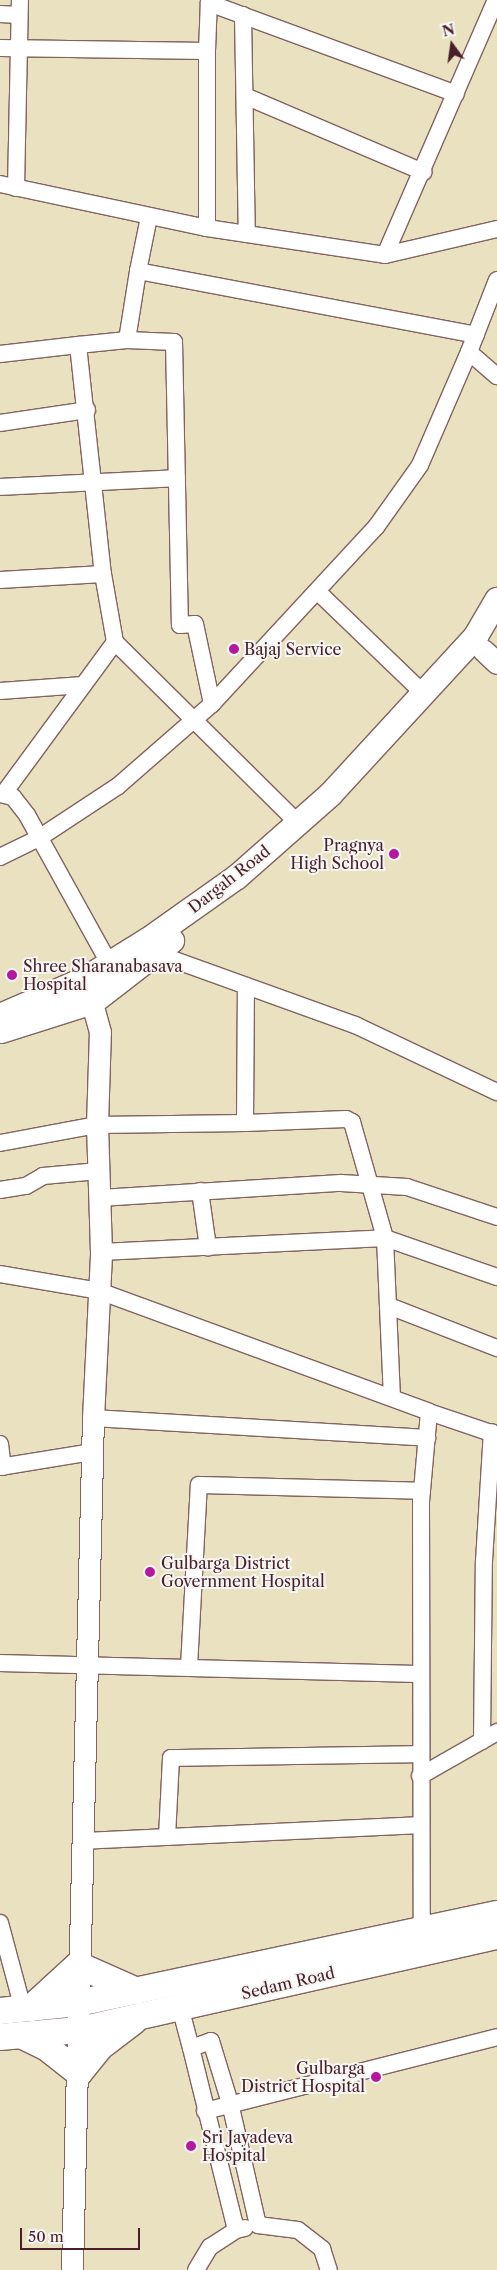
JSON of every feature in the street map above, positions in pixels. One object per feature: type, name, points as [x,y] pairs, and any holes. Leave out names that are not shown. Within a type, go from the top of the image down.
[{"type":"main road","name":"Dargah Road","points":[[0,1016],[84,979],[237,877],[330,795],[476,636],[497,600]]},
{"type":"main road","name":"Dargah Road","points":[[0,1031],[93,1002],[249,885],[329,815],[492,649]]},
{"type":"main road","points":[[18,2009],[78,2003],[139,2004],[422,1931],[497,1914]]},
{"type":"main road","name":"Sedam Road","points":[[11,2036],[79,2030],[139,2004],[180,2008],[497,1936]]},
{"type":"main road","points":[[18,2009],[78,1965],[139,2004]]},
{"type":"main road","points":[[11,2036],[46,2047],[79,2073],[139,2004]]},
{"type":"street","points":[[385,255],[423,172],[496,0]]},
{"type":"street","points":[[207,228],[207,51],[209,1],[456,94]]},
{"type":"street","points":[[0,14],[19,8],[16,188]]},
{"type":"street","points":[[242,15],[247,234]]},
{"type":"street","points":[[0,48],[207,51]]},
{"type":"street","points":[[245,96],[423,172]]},
{"type":"street","points":[[0,184],[207,228],[385,255],[497,229]]},
{"type":"street","points":[[126,340],[149,217]]},
{"type":"street","points":[[138,271],[476,335]]},
{"type":"street","points":[[0,857],[39,838],[118,786],[194,722],[376,527],[420,466],[470,352],[497,280]]},
{"type":"street","points":[[0,354],[126,340],[174,342],[180,625],[195,624],[212,704]]},
{"type":"street","points":[[78,345],[95,481],[103,574],[115,642],[298,823]]},
{"type":"street","points":[[470,352],[497,376]]},
{"type":"street","points":[[0,423],[87,410]]},
{"type":"street","points":[[0,487],[177,478]]},
{"type":"street","points":[[0,580],[103,574]]},
{"type":"street","points":[[316,591],[424,694]]},
{"type":"street","points":[[109,964],[27,815],[13,797],[2,793],[115,642]]},
{"type":"street","points":[[0,691],[82,685]]},
{"type":"street","points":[[156,953],[355,1025],[497,1092]]},
{"type":"street","points":[[72,2270],[79,2073],[78,1965],[93,1418],[101,1252],[97,1126],[100,1032],[93,1002],[84,979]]},
{"type":"street","points":[[245,1123],[246,986]]},
{"type":"street","points":[[0,1143],[97,1126],[348,1119],[385,1238],[392,1398]]},
{"type":"street","points":[[0,1190],[26,1186],[43,1176],[99,1171]]},
{"type":"street","points":[[100,1198],[341,1183],[369,1184],[407,1187],[497,1217]]},
{"type":"street","points":[[200,1191],[208,1247]]},
{"type":"street","points":[[101,1252],[385,1238],[497,1277]]},
{"type":"street","points":[[0,1274],[98,1291],[429,1412],[494,1433],[482,1635],[482,1741]]},
{"type":"street","points":[[389,1306],[497,1348]]},
{"type":"street","points":[[422,1931],[419,1674],[422,1491],[429,1412]]},
{"type":"street","points":[[93,1418],[427,1438]]},
{"type":"street","points":[[0,1444],[2,1467],[93,1452]]},
{"type":"street","points":[[189,1667],[199,1485],[422,1491]]},
{"type":"street","points":[[482,1635],[497,1628]]},
{"type":"street","points":[[0,1663],[419,1674]]},
{"type":"street","points":[[420,1776],[497,1732]]},
{"type":"street","points":[[167,1837],[171,1758],[420,1754]]},
{"type":"street","points":[[82,1841],[420,1825]]},
{"type":"street","points":[[0,1923],[18,2009]]},
{"type":"street","points":[[180,2008],[236,2230]]},
{"type":"street","points":[[205,2111],[230,2103],[497,2038]]},
{"type":"street","points":[[191,2048],[211,2041],[230,2103],[258,2225]]},
{"type":"street","points":[[196,2270],[210,2247],[236,2230],[258,2225],[298,2230],[322,2249],[330,2270]]},
{"type":"place","name":"Bajaj Service","points":[[234,649]]},
{"type":"place","name":"Pragnya High School","points":[[394,854]]},
{"type":"place","name":"Shree Sharanabasava Hospital","points":[[12,975]]},
{"type":"place","name":"Gulbarga District Government Hospital","points":[[150,1572]]},
{"type":"place","name":"Gulbarga District Hospital","points":[[376,2077]]},
{"type":"place","name":"Sri Jayadeva Hospital","points":[[191,2146]]}]
